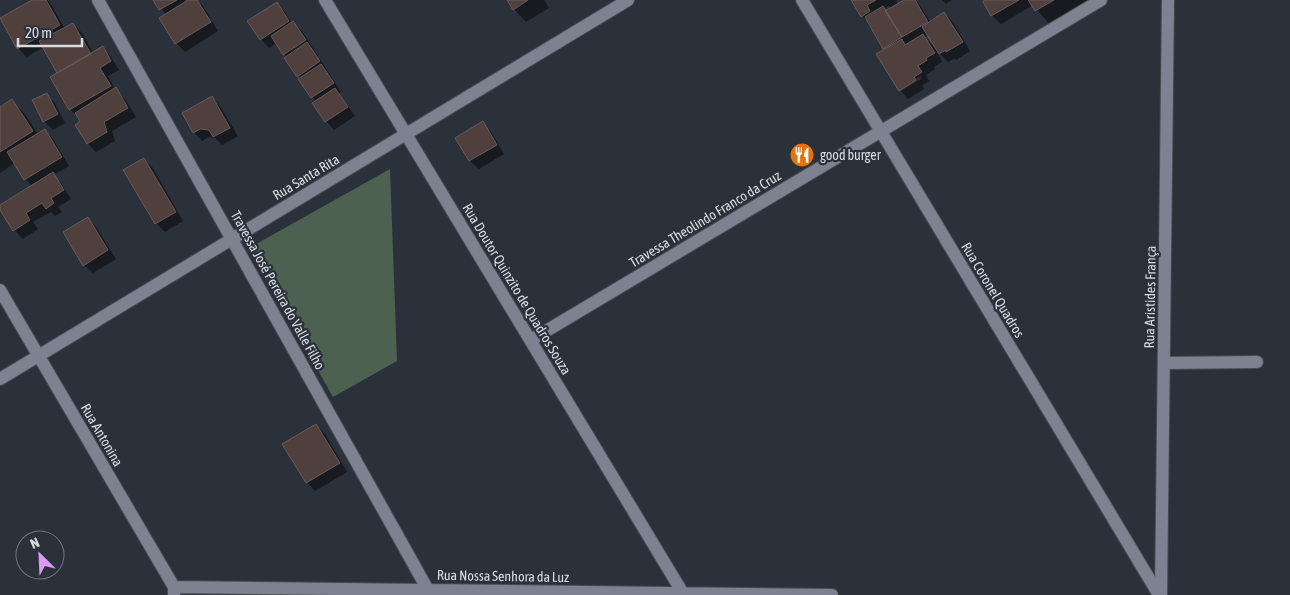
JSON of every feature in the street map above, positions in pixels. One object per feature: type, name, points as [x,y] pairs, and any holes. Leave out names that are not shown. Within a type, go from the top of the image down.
[{"type":"street","name":"Travessa José Pereira do Valle Filho","points":[[98,0],[428,592]]},
{"type":"street","name":"Rua Doutor Quinzito de Quadros Souza","points":[[325,0],[684,594]]},
{"type":"street","name":"Rua Santa Rita","points":[[0,379],[628,0]]},
{"type":"street","name":"Rua Coronel Quadros","points":[[802,0],[1160,595]]},
{"type":"street","name":"Travessa Theolindo Franco da Cruz","points":[[531,340],[1101,0]]},
{"type":"street","name":"Rua Aristides França","points":[[1160,595],[1168,0]]},
{"type":"street","name":"Rua Antonina","points":[[0,290],[174,591]]},
{"type":"street","points":[[1164,363],[1257,362]]},
{"type":"street","name":"Rua Nossa Senhora da Luz","points":[[174,591],[832,595]]},
{"type":"green space","points":[[390,169],[397,361],[333,397],[249,248]]},
{"type":"building","points":[[32,0],[46,0],[60,25],[17,49],[0,18]]},
{"type":"building","points":[[153,0],[177,0],[159,10]]},
{"type":"building","points":[[188,0],[197,0],[211,22],[175,44],[159,18]]},
{"type":"building","points":[[507,0],[528,0],[513,10]]},
{"type":"building","points":[[851,0],[876,0],[867,5],[870,11],[861,17]]},
{"type":"building","points":[[904,0],[915,0],[928,22],[902,37],[885,11]]},
{"type":"building","points":[[984,0],[1019,0],[991,16],[983,2]]},
{"type":"building","points":[[1028,0],[1054,0],[1035,11]]},
{"type":"building","points":[[277,2],[289,21],[260,40],[247,21]]},
{"type":"building","points":[[883,6],[902,37],[883,49],[865,17]]},
{"type":"building","points":[[944,12],[963,42],[939,54],[922,27]]},
{"type":"building","points":[[293,21],[306,40],[283,55],[271,36]]},
{"type":"building","points":[[73,23],[91,54],[57,73],[39,41]]},
{"type":"building","points":[[923,34],[935,53],[918,66],[922,72],[914,77],[916,80],[899,91],[876,54],[902,39],[905,45]]},
{"type":"building","points":[[307,42],[320,61],[297,77],[284,58]]},
{"type":"building","points":[[103,46],[111,61],[100,68],[111,86],[69,110],[50,77]]},
{"type":"building","points":[[321,64],[334,83],[311,98],[298,79]]},
{"type":"building","points":[[116,87],[128,108],[104,122],[107,132],[87,144],[75,125],[80,121],[75,113]]},
{"type":"building","points":[[335,88],[348,107],[325,122],[312,103]]},
{"type":"building","points":[[47,93],[58,114],[43,122],[32,100]]},
{"type":"building","points":[[212,96],[230,128],[213,137],[209,130],[200,129],[193,133],[182,113]]},
{"type":"building","points":[[12,99],[33,131],[0,152],[0,107]]},
{"type":"building","points":[[483,121],[497,145],[469,161],[455,138]]},
{"type":"building","points":[[45,129],[62,157],[24,180],[7,152]]},
{"type":"building","points":[[144,158],[176,212],[155,224],[123,170]]},
{"type":"building","points":[[53,172],[64,190],[51,198],[54,203],[46,209],[42,203],[26,213],[30,220],[13,231],[0,210],[0,205]]},
{"type":"building","points":[[88,217],[108,250],[83,266],[63,232]]},
{"type":"building","points":[[316,424],[340,463],[306,483],[282,444]]},
{"type":"place","name":"good burger","points":[[802,155]]}]
